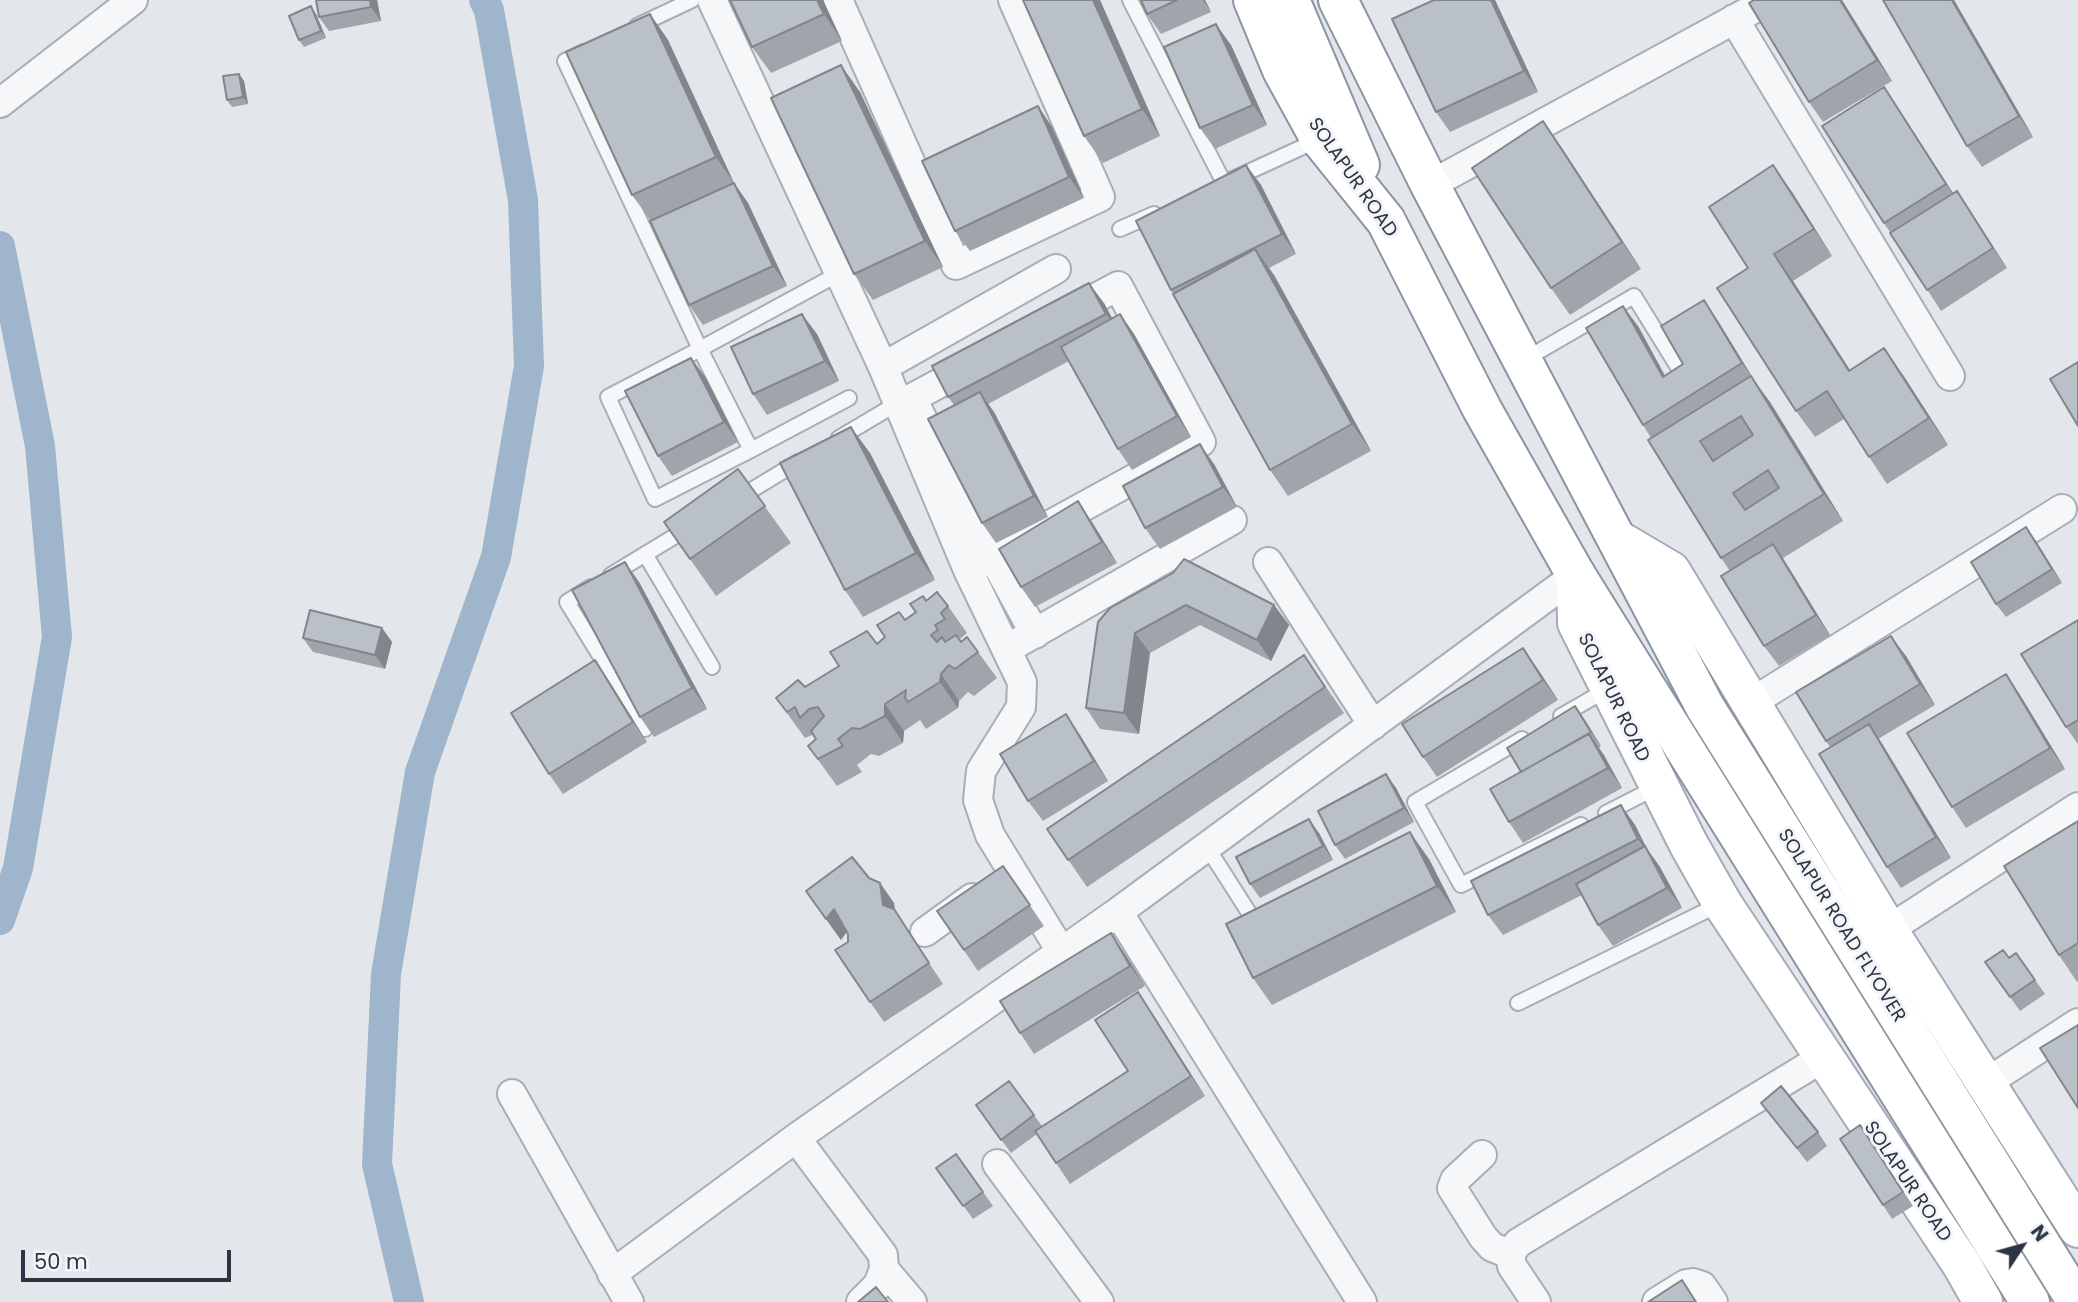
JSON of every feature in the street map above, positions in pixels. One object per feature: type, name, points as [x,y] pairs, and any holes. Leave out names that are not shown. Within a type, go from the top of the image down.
[{"type":"main road","name":"SOLAPUR ROAD","points":[[1253,0],[1282,70],[1320,139],[1387,221],[1482,409],[1576,575],[1577,623],[1657,787],[1722,903],[1962,1265],[1983,1302]]},
{"type":"main road","points":[[1290,0],[1343,129],[1387,221]]},
{"type":"main road","points":[[1340,1],[1430,185],[1620,541],[1671,571],[1888,930],[1986,1083],[2067,1188],[2078,1228]]},
{"type":"main road","name":"SOLAPUR ROAD FLYOVER","points":[[1620,541],[1705,707],[2077,1302]]},
{"type":"main road","name":"SOLAPUR ROAD FLYOVER","points":[[1576,575],[2030,1302]]},
{"type":"street","points":[[0,103],[133,0]]},
{"type":"street","points":[[712,0],[774,100],[840,273],[898,403],[980,563]]},
{"type":"street","points":[[838,0],[855,66],[928,167],[956,265],[1100,197],[1047,114],[1013,0]]},
{"type":"street","points":[[1430,185],[1770,0]]},
{"type":"street","points":[[1734,19],[1950,376]]},
{"type":"street","points":[[883,368],[1055,268]]},
{"type":"street","points":[[980,563],[1200,442],[1118,286],[1045,326]]},
{"type":"street","points":[[997,352],[912,398],[980,563],[1006,650],[1022,682],[1021,707],[981,771],[978,800],[990,835],[1061,951]]},
{"type":"street","points":[[1035,634],[1000,570],[1207,459]]},
{"type":"street","points":[[1749,704],[2062,509]]},
{"type":"street","points":[[1006,650],[1232,520]]},
{"type":"street","points":[[1268,562],[1373,725]]},
{"type":"street","points":[[612,1274],[796,1138],[1208,847],[1576,575]]},
{"type":"street","points":[[1888,930],[2078,807]]},
{"type":"street","points":[[925,932],[1010,869]]},
{"type":"street","points":[[1118,912],[1362,1302]]},
{"type":"street","points":[[1986,1083],[2078,1023]]},
{"type":"street","points":[[1523,1298],[1510,1254],[1518,1243],[1824,1057]]},
{"type":"street","points":[[512,1094],[629,1302]]},
{"type":"street","points":[[796,1138],[883,1255],[884,1269],[878,1285],[861,1302]]},
{"type":"street","points":[[1482,1155],[1455,1180],[1452,1188],[1483,1237],[1492,1247],[1510,1254]]},
{"type":"street","points":[[997,1164],[1100,1302]]},
{"type":"street","points":[[884,1269],[912,1302]]},
{"type":"street","points":[[1657,1302],[1686,1283],[1702,1286],[1713,1302]]},
{"type":"lane","points":[[627,31],[692,0]]},
{"type":"lane","points":[[1130,0],[1218,186],[1320,139]]},
{"type":"lane","points":[[602,43],[565,61],[700,349],[751,450]]},
{"type":"lane","points":[[1120,229],[1166,209]]},
{"type":"lane","points":[[840,273],[608,397],[655,499],[849,398]]},
{"type":"lane","points":[[1522,361],[1634,296],[1686,380]]},
{"type":"lane","points":[[829,444],[898,403]]},
{"type":"lane","points":[[725,506],[806,458]]},
{"type":"lane","points":[[645,729],[567,602],[702,519]]},
{"type":"lane","points":[[645,554],[712,667]]},
{"type":"lane","points":[[1608,689],[1415,802],[1461,885],[1657,787]]},
{"type":"lane","points":[[1208,847],[1258,926]]},
{"type":"lane","points":[[1518,1003],[1722,903]]},
{"type":"building","points":[[316,0],[370,0],[371,7],[319,17]]},
{"type":"building","points":[[730,0],[817,0],[824,14],[752,47]]},
{"type":"building","points":[[1023,0],[1093,0],[1142,109],[1084,136]]},
{"type":"building","points":[[1141,0],[1177,0],[1147,14]]},
{"type":"building","points":[[1434,0],[1491,0],[1524,71],[1436,112],[1392,19]]},
{"type":"building","points":[[1754,0],[1840,0],[1877,60],[1809,102],[1749,3]]},
{"type":"building","points":[[1883,0],[1952,0],[2019,116],[1967,146]]},
{"type":"building","points":[[311,6],[321,31],[299,40],[289,16]]},
{"type":"building","points":[[650,14],[716,157],[632,195],[566,52]]},
{"type":"building","points":[[1216,24],[1253,105],[1200,128],[1164,47]]},
{"type":"building","points":[[841,65],[925,241],[854,274],[771,98]]},
{"type":"building","points":[[239,74],[243,97],[227,100],[223,76]]},
{"type":"building","points":[[1884,87],[1946,184],[1884,223],[1822,126]]},
{"type":"building","points":[[1038,106],[1069,177],[955,231],[922,161]]},
{"type":"building","points":[[1543,121],[1622,242],[1551,288],[1472,168]]},
{"type":"building","points":[[1246,165],[1282,234],[1171,290],[1136,221]]},
{"type":"building","points":[[1773,165],[1814,229],[1774,254],[1849,371],[1884,348],[1929,418],[1869,457],[1827,391],[1796,411],[1717,288],[1748,268],[1709,207]]},
{"type":"building","points":[[734,183],[773,266],[689,305],[650,221]]},
{"type":"building","points":[[1957,191],[1993,248],[1927,290],[1890,233]]},
{"type":"building","points":[[1255,249],[1352,424],[1270,470],[1173,294]]},
{"type":"building","points":[[1089,283],[1106,314],[948,397],[932,366]]},
{"type":"building","points":[[1704,300],[1742,363],[1643,425],[1586,328],[1623,306],[1663,377],[1683,364],[1661,326]]},
{"type":"building","points":[[802,314],[825,361],[753,394],[731,347]]},
{"type":"building","points":[[1120,314],[1177,416],[1118,449],[1061,347]]},
{"type":"building","points":[[691,358],[724,422],[658,456],[625,391]]},
{"type":"building","points":[[2078,362],[2078,426],[2050,379]]},
{"type":"building","points":[[1751,376],[1824,494],[1721,558],[1648,440]],"holes":[[[1741,416],[1753,435],[1713,461],[1700,441]],[[1768,470],[1779,488],[1745,510],[1733,493]]]},
{"type":"building","points":[[980,392],[1034,496],[982,523],[928,419]]},
{"type":"building","points":[[851,427],[916,553],[845,590],[780,463]]},
{"type":"building","points":[[1200,444],[1223,487],[1145,528],[1123,486]]},
{"type":"building","points":[[738,469],[765,506],[690,559],[664,522]]},
{"type":"building","points":[[1078,501],[1102,542],[1021,587],[999,549]]},
{"type":"building","points":[[2026,527],[2052,569],[1996,604],[1971,562]]},
{"type":"building","points":[[1773,544],[1816,615],[1764,646],[1721,576]]},
{"type":"building","points":[[1184,559],[1274,605],[1257,640],[1186,605],[1135,633],[1124,713],[1086,708],[1098,622],[1110,608],[1173,573]]},
{"type":"building","points":[[625,562],[692,688],[640,717],[572,590]]},
{"type":"building","points":[[937,592],[948,606],[941,613],[945,619],[935,625],[938,630],[931,635],[937,642],[942,637],[945,642],[956,635],[961,642],[967,637],[978,652],[955,669],[949,665],[941,674],[940,682],[908,702],[905,698],[906,690],[885,704],[885,716],[860,729],[852,728],[838,739],[843,746],[818,759],[808,746],[816,739],[811,731],[824,716],[818,707],[809,709],[800,718],[795,707],[787,712],[776,698],[798,680],[805,687],[839,666],[830,652],[867,631],[877,644],[885,637],[877,625],[899,612],[905,620],[916,612],[910,604],[923,596],[926,601]]},
{"type":"building","points":[[310,610],[382,628],[375,655],[303,638]]},
{"type":"building","points":[[2078,620],[2078,720],[2066,727],[2021,654]]},
{"type":"building","points":[[1891,636],[1920,684],[1826,741],[1796,692]]},
{"type":"building","points":[[1523,648],[1543,680],[1423,757],[1402,724]]},
{"type":"building","points":[[1304,655],[1325,687],[1068,860],[1047,829]]},
{"type":"building","points":[[595,660],[633,722],[549,774],[511,713]]},
{"type":"building","points":[[2006,674],[2050,748],[1952,807],[1907,733]]},
{"type":"building","points":[[1575,706],[1591,732],[1521,772],[1507,748]]},
{"type":"building","points":[[1066,714],[1094,761],[1028,801],[1000,754]]},
{"type":"building","points":[[1869,724],[1936,837],[1887,867],[1819,754]]},
{"type":"building","points":[[1589,734],[1608,768],[1509,822],[1490,789]]},
{"type":"building","points":[[1386,774],[1404,808],[1335,845],[1318,811]]},
{"type":"building","points":[[1621,805],[1638,839],[1488,915],[1471,881]]},
{"type":"building","points":[[1309,819],[1323,846],[1250,884],[1236,857]]},
{"type":"building","points":[[2078,821],[2078,943],[2059,955],[2004,866]]},
{"type":"building","points":[[1410,832],[1437,886],[1253,978],[1226,924]]},
{"type":"building","points":[[1645,846],[1667,888],[1598,925],[1576,884]]},
{"type":"building","points":[[852,857],[869,878],[880,883],[883,905],[894,909],[929,963],[870,1002],[835,950],[848,942],[848,934],[834,909],[826,919],[806,891]]},
{"type":"building","points":[[1003,866],[1030,905],[964,950],[937,911]]},
{"type":"building","points":[[1111,933],[1130,966],[1020,1033],[1000,1001]]},
{"type":"building","points":[[2003,950],[2009,958],[2016,953],[2035,980],[2010,997],[1985,962]]},
{"type":"building","points":[[1138,992],[1191,1076],[1056,1163],[1035,1131],[1128,1071],[1095,1020]]},
{"type":"building","points":[[2078,1025],[2078,1108],[2040,1048]]},
{"type":"building","points":[[1009,1081],[1034,1115],[1001,1140],[976,1105]]},
{"type":"building","points":[[1781,1086],[1818,1132],[1797,1148],[1761,1103]]},
{"type":"building","points":[[1860,1125],[1903,1192],[1883,1205],[1840,1139]]},
{"type":"building","points":[[956,1154],[983,1192],[963,1206],[936,1168]]},
{"type":"building","points":[[1682,1280],[1696,1302],[1648,1302]]},
{"type":"building","points":[[876,1287],[888,1302],[858,1302]]},
{"type":"waterway","points":[[409,1302],[377,1164],[386,974],[420,772],[496,557],[529,366],[523,200],[489,10],[484,0]]},
{"type":"waterway","points":[[0,246],[40,446],[57,637],[18,868],[0,920]]}]
